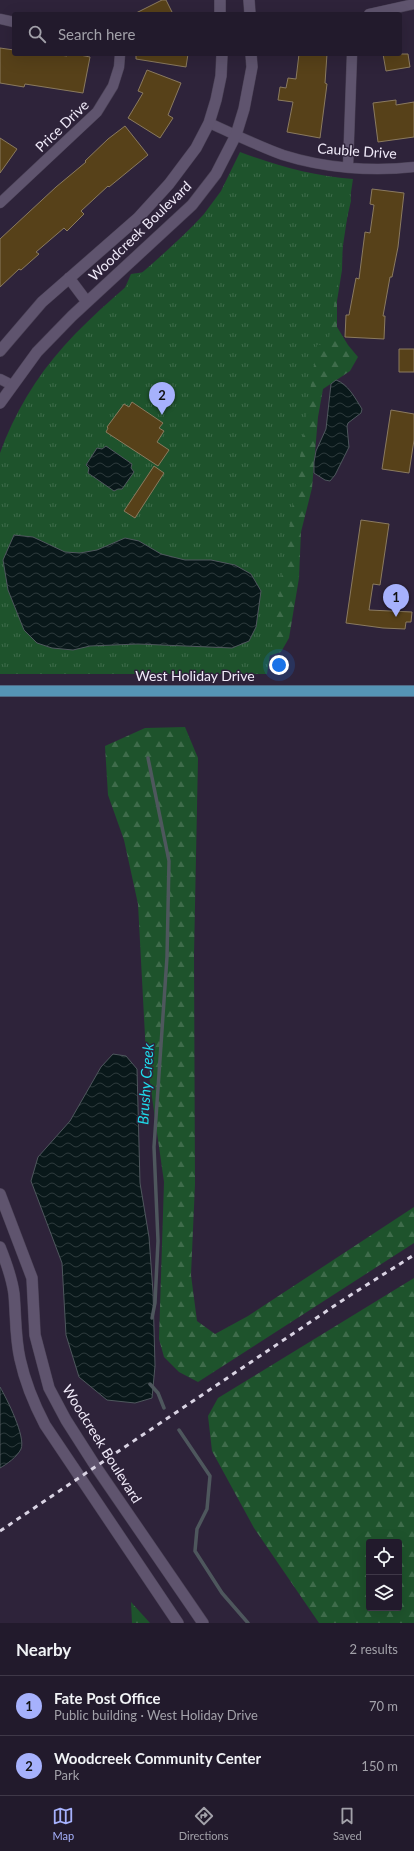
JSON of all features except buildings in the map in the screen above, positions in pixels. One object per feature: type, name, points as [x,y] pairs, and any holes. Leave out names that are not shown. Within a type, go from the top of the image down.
[{"type":"main road","name":"West Holiday Drive","points":[[0,691],[414,691]]},
{"type":"street","points":[[220,0],[220,12]]},
{"type":"street","points":[[249,0],[250,12]]},
{"type":"street","points":[[378,12],[414,4]]},
{"type":"street","points":[[0,19],[12,22]]},
{"type":"street","name":"Price Drive","points":[[0,204],[97,112],[113,86],[118,72],[120,56]]},
{"type":"street","name":"Woodcreek Boulevard","points":[[0,351],[42,302],[138,218],[169,184],[196,148],[209,123],[218,94],[222,56]]},
{"type":"street","name":"Woodcreek Boulevard","points":[[0,403],[37,352],[192,205],[216,174],[236,135],[244,109],[252,67],[251,56]]},
{"type":"street","points":[[348,167],[352,56]]},
{"type":"street","name":"Cauble Drive","points":[[209,123],[284,155],[304,161],[348,167],[386,168],[414,166]]},
{"type":"street","points":[[69,278],[88,302]]},
{"type":"street","points":[[0,379],[12,385]]},
{"type":"street","name":"Woodcreek Boulevard","points":[[0,1194],[32,1278],[35,1335],[49,1388],[66,1420],[96,1467],[203,1623]]},
{"type":"street","points":[[0,1247],[9,1270],[14,1293],[16,1328],[20,1358],[32,1399],[45,1425],[178,1623]]},
{"type":"green space","points":[[240,152],[295,170],[338,178],[353,179],[328,345],[317,345],[267,674],[0,674],[0,453],[12,424],[35,383],[64,346],[81,328],[170,248],[204,214],[221,191]]},
{"type":"green space","points":[[335,177],[350,186],[351,201],[343,235],[342,270],[337,301],[337,327],[348,345],[358,357],[350,371],[323,389],[318,417],[312,488],[301,532],[299,578],[289,638],[281,652],[265,657],[124,290],[131,274],[152,271],[313,179]]},
{"type":"green space","points":[[185,727],[198,758],[194,955],[195,1184],[191,1275],[197,1321],[215,1334],[248,1316],[414,1207],[414,1243],[198,1382],[179,1372],[164,1357],[159,1339],[164,1182],[146,1055],[138,904],[124,840],[108,795],[105,746],[145,728]]},
{"type":"green space","points":[[414,1278],[414,1623],[319,1623],[254,1528],[212,1451],[208,1416],[218,1398]]},
{"type":"green space","points":[[131,1602],[150,1623],[132,1623]]},
{"type":"water","points":[[336,380],[348,388],[362,409],[361,413],[348,423],[349,447],[335,475],[330,481],[325,480],[314,473],[314,462],[316,451],[326,429],[331,384]]},
{"type":"water","points":[[106,446],[132,464],[131,468],[134,472],[122,489],[114,491],[88,473],[89,468],[86,465],[97,448],[102,449]]},
{"type":"water","points":[[14,535],[33,537],[65,552],[80,553],[97,550],[125,538],[139,541],[161,554],[185,560],[211,560],[235,565],[251,574],[261,591],[256,627],[249,641],[232,648],[138,644],[90,646],[73,650],[52,648],[37,643],[24,630],[8,590],[3,560]]},
{"type":"water","points":[[113,1054],[126,1056],[137,1069],[140,1183],[149,1237],[153,1292],[155,1366],[152,1398],[135,1403],[107,1400],[79,1377],[66,1335],[62,1263],[31,1181],[38,1157],[70,1121],[101,1067]]},
{"type":"water","points":[[0,1387],[15,1418],[22,1443],[21,1449],[17,1455],[0,1468]]},
{"type":"waterway","name":"Brushy Creek","points":[[148,758],[169,861],[167,957],[154,1147],[158,1241],[155,1303],[152,1318]]},
{"type":"waterway","name":"Brushy Creek","points":[[150,1384],[158,1393],[164,1408]]},
{"type":"waterway","name":"Brushy Creek","points":[[179,1430],[210,1476],[207,1509],[197,1529],[195,1551],[222,1593],[248,1623]]},
{"type":"railway","points":[[0,1531],[346,1298],[414,1255]]},
{"type":"place","name":"Woodcreek Community Center","points":[[162,415]]},
{"type":"place","name":"Fate Post Office","points":[[396,617]]}]
